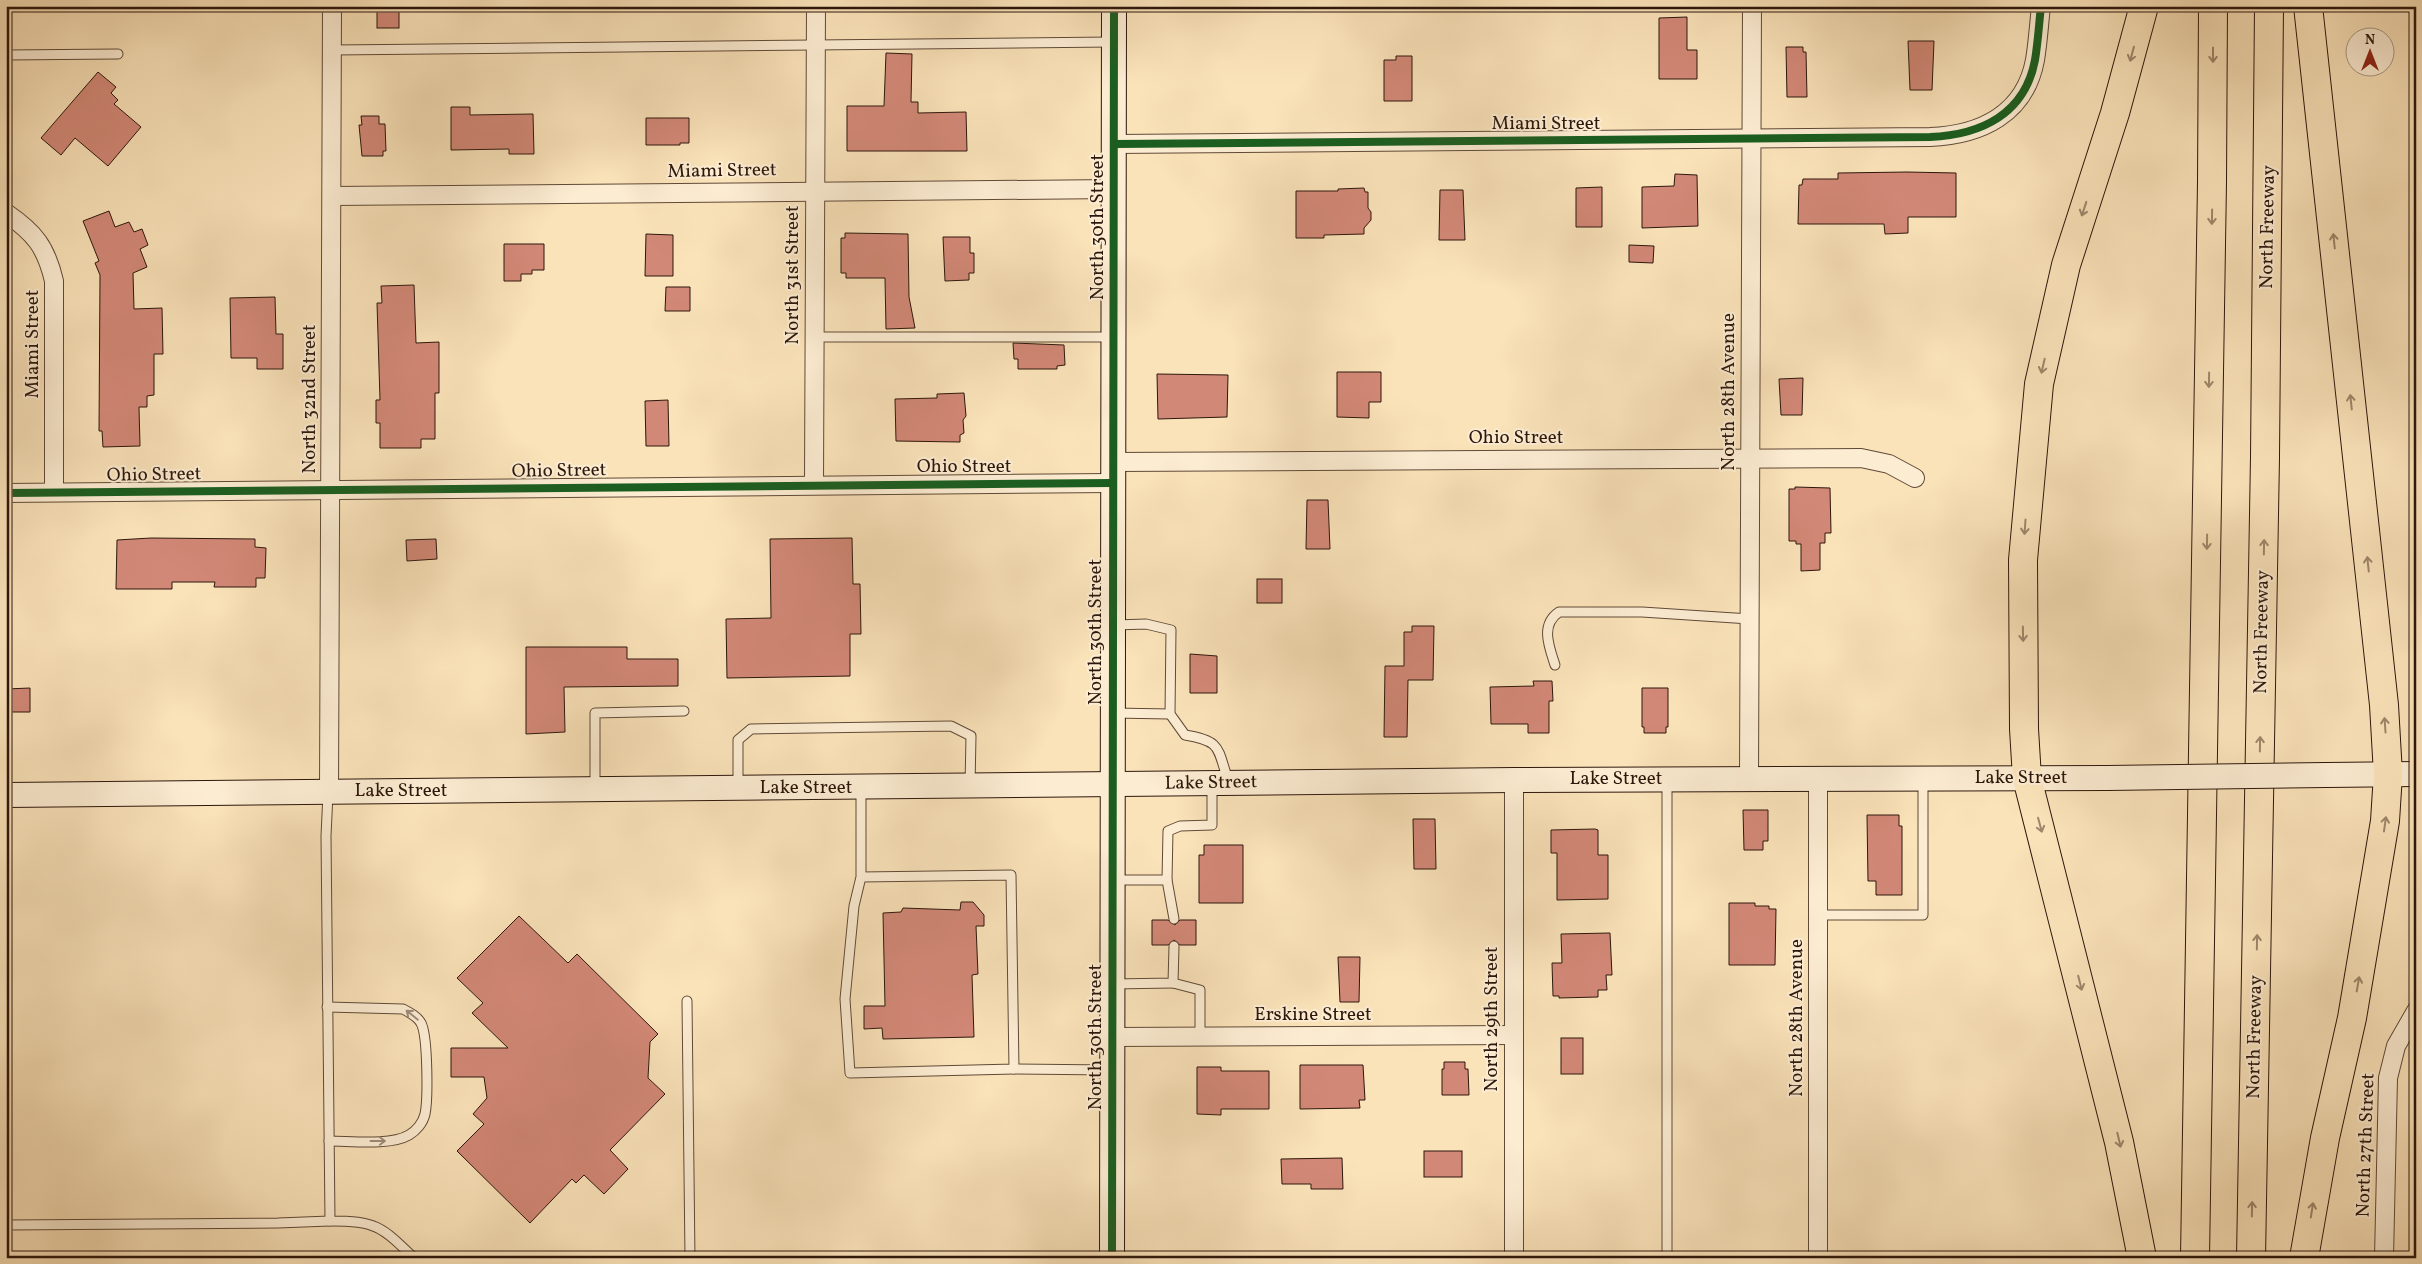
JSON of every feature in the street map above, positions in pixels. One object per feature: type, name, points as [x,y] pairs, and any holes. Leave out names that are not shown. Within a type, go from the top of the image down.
[{"type":"highway","points":[[2142,1258],[2117,1133],[2027,778],[2024,729],[2023,560],[2039,384],[2066,265],[2115,113],[2144,6]]},
{"type":"highway","points":[[2195,1258],[2212,211],[2213,6]]},
{"type":"highway","name":"North Freeway","points":[[2251,1258],[2265,467],[2269,6]]},
{"type":"highway","points":[[2304,1258],[2325,1138],[2352,1018],[2385,821],[2388,774],[2384,705],[2308,6]]},
{"type":"main road","name":"North 30th Street","points":[[1112,1258],[1114,6]]},
{"type":"main road","name":"Lake Street","points":[[6,795],[1514,780],[2107,778],[2416,774]]},
{"type":"street","name":"North 32nd Street","points":[[328,792],[332,6]]},
{"type":"street","name":"North 31st Street","points":[[814,484],[816,6]]},
{"type":"street","name":"North 28th Avenue","points":[[1749,778],[1752,6]]},
{"type":"street","name":"Miami Street","points":[[1114,144],[1936,137],[1962,134],[1978,130],[2007,111],[2027,83],[2034,61],[2040,6]]},
{"type":"street","name":"Miami Street","points":[[332,196],[1114,189]]},
{"type":"street","name":"Miami Street","points":[[6,214],[36,238],[44,250],[54,281],[54,492]]},
{"type":"street","name":"Ohio Street","points":[[6,493],[814,484],[1112,472],[1751,458],[1861,458],[1889,464],[1915,478]]},
{"type":"street","name":"North 28th Avenue","points":[[1818,778],[1818,1258]]},
{"type":"street","name":"North 29th Street","points":[[1514,780],[1514,1258]]},
{"type":"street","name":"North 27th Street","points":[[2384,1258],[2388,1078],[2396,1046],[2416,1011]]},
{"type":"street","name":"Erskine Street","points":[[1112,1038],[1513,1035]]},
{"type":"lane","points":[[332,50],[1114,42]]},
{"type":"lane","points":[[6,55],[118,54]]},
{"type":"lane","points":[[814,337],[1114,337]]},
{"type":"lane","points":[[1554,665],[1547,631],[1552,617],[1559,612],[1642,612],[1750,619]]},
{"type":"lane","points":[[1112,625],[1146,624],[1171,630],[1170,714],[1185,735],[1205,738],[1213,742],[1220,783],[1212,825],[1180,826],[1168,831],[1167,880],[1174,919]]},
{"type":"lane","points":[[595,790],[595,713],[684,711]]},
{"type":"lane","points":[[1112,714],[1170,714]]},
{"type":"lane","points":[[738,788],[738,740],[751,729],[951,726],[971,736],[970,786]]},
{"type":"lane","points":[[1818,915],[1923,915],[1923,778]]},
{"type":"lane","points":[[1667,779],[1667,1258]]},
{"type":"lane","points":[[861,787],[861,877],[854,906],[845,999],[850,1073],[1014,1069],[1112,1070]]},
{"type":"lane","points":[[328,792],[326,830],[330,1220]]},
{"type":"lane","points":[[861,877],[1011,875],[1014,1069]]},
{"type":"lane","points":[[1112,880],[1167,880]]},
{"type":"lane","points":[[1173,983],[1174,946]]},
{"type":"lane","points":[[1112,984],[1173,983],[1200,990],[1200,1037]]},
{"type":"lane","points":[[687,1001],[690,1258]]},
{"type":"lane","points":[[327,1007],[403,1009],[414,1014],[421,1023],[426,1050],[426,1106],[422,1122],[417,1129],[399,1139],[329,1141]]},
{"type":"lane","points":[[6,1225],[356,1221],[375,1225],[389,1234],[414,1258]]},
{"type":"building","points":[[377,7],[399,7],[399,28],[377,28]]},
{"type":"building","points":[[1687,17],[1687,50],[1697,50],[1697,79],[1659,79],[1659,18]]},
{"type":"building","points":[[1908,41],[1934,41],[1932,90],[1910,90]]},
{"type":"building","points":[[1786,47],[1803,47],[1803,52],[1806,52],[1807,97],[1787,97]]},
{"type":"building","points":[[886,53],[912,54],[911,102],[918,102],[918,113],[966,112],[967,151],[847,151],[847,106],[884,106]]},
{"type":"building","points":[[1396,56],[1412,56],[1412,101],[1384,101],[1384,60],[1396,60]]},
{"type":"building","points":[[98,72],[116,87],[111,93],[118,100],[114,104],[141,127],[108,166],[75,138],[61,155],[41,138]]},
{"type":"building","points":[[451,107],[470,107],[470,115],[533,114],[534,154],[509,154],[509,149],[451,150]]},
{"type":"building","points":[[361,116],[379,116],[379,124],[385,124],[386,151],[383,151],[383,156],[362,156],[359,125],[362,125]]},
{"type":"building","points":[[646,118],[689,118],[689,143],[680,143],[680,145],[646,145]]},
{"type":"building","points":[[1838,173],[1956,173],[1956,217],[1908,217],[1908,233],[1885,234],[1884,224],[1798,224],[1799,185],[1802,185],[1803,179],[1838,179]]},
{"type":"building","points":[[1675,174],[1697,175],[1698,226],[1642,228],[1642,187],[1674,186]]},
{"type":"building","points":[[1602,187],[1602,227],[1576,227],[1576,188]]},
{"type":"building","points":[[1364,188],[1365,192],[1368,192],[1368,208],[1371,212],[1371,220],[1364,228],[1364,234],[1324,235],[1324,238],[1296,238],[1296,191],[1338,191],[1338,189]]},
{"type":"building","points":[[1440,190],[1463,190],[1465,240],[1439,240]]},
{"type":"building","points":[[109,211],[115,227],[129,222],[134,232],[142,229],[148,245],[140,249],[147,267],[133,273],[134,309],[162,308],[163,354],[154,354],[154,395],[147,396],[147,407],[139,407],[140,446],[103,447],[102,431],[99,431],[100,275],[95,263],[99,261],[83,221]]},
{"type":"building","points":[[845,233],[908,234],[909,297],[915,328],[886,329],[885,278],[846,278],[846,273],[841,273],[841,238],[845,238]]},
{"type":"building","points":[[646,234],[673,235],[673,276],[645,276]]},
{"type":"building","points":[[943,237],[970,237],[970,253],[974,253],[974,273],[969,273],[969,280],[945,281]]},
{"type":"building","points":[[504,244],[544,244],[544,270],[532,270],[532,274],[521,274],[521,281],[504,281]]},
{"type":"building","points":[[1629,245],[1654,246],[1653,263],[1629,262]]},
{"type":"building","points":[[414,285],[416,343],[439,342],[439,393],[435,393],[435,439],[421,439],[421,448],[380,448],[380,423],[376,423],[376,400],[380,400],[377,303],[382,303],[381,286]]},
{"type":"building","points":[[666,287],[690,287],[690,311],[665,311]]},
{"type":"building","points":[[275,297],[276,334],[283,334],[283,369],[257,369],[257,358],[231,358],[230,298]]},
{"type":"building","points":[[1013,343],[1064,345],[1065,365],[1057,366],[1057,369],[1018,369],[1018,359],[1014,359]]},
{"type":"building","points":[[1337,372],[1381,372],[1381,402],[1369,402],[1369,418],[1337,417]]},
{"type":"building","points":[[1157,374],[1228,375],[1227,417],[1158,419]]},
{"type":"building","points":[[1803,378],[1802,415],[1781,415],[1779,379]]},
{"type":"building","points":[[964,393],[966,416],[963,420],[964,433],[960,435],[960,442],[896,441],[895,399],[937,398],[937,394]]},
{"type":"building","points":[[668,400],[669,446],[646,446],[645,401]]},
{"type":"building","points":[[1795,487],[1830,488],[1831,533],[1825,533],[1825,543],[1820,543],[1820,570],[1801,571],[1801,544],[1796,544],[1796,541],[1789,541],[1789,489],[1795,489]]},
{"type":"building","points":[[1307,500],[1328,500],[1330,549],[1306,549]]},
{"type":"building","points":[[151,538],[255,539],[255,547],[266,548],[265,578],[256,578],[256,587],[214,587],[215,582],[172,582],[172,589],[116,589],[117,540]]},
{"type":"building","points":[[852,538],[853,584],[860,584],[861,634],[850,634],[850,676],[727,678],[726,619],[771,618],[770,539]]},
{"type":"building","points":[[436,539],[437,559],[407,561],[406,540]]},
{"type":"building","points":[[1257,579],[1282,579],[1282,603],[1257,603]]},
{"type":"building","points":[[1412,626],[1434,626],[1433,680],[1408,680],[1407,737],[1384,737],[1385,666],[1404,666],[1404,632],[1412,632]]},
{"type":"building","points":[[526,647],[627,647],[627,659],[678,659],[678,686],[564,687],[565,732],[526,734]]},
{"type":"building","points":[[1190,654],[1217,656],[1217,693],[1190,693]]},
{"type":"building","points":[[1533,681],[1552,681],[1553,701],[1549,701],[1549,733],[1528,733],[1528,724],[1491,724],[1490,687],[1534,686]]},
{"type":"building","points":[[30,688],[30,712],[6,712],[6,689]]},
{"type":"building","points":[[1642,688],[1668,688],[1668,727],[1666,727],[1666,733],[1644,733],[1644,727],[1642,727]]},
{"type":"building","points":[[1743,810],[1768,810],[1768,841],[1763,841],[1763,850],[1744,850]]},
{"type":"building","points":[[1867,815],[1899,815],[1899,826],[1902,826],[1902,895],[1876,895],[1876,881],[1868,881]]},
{"type":"building","points":[[1413,819],[1435,819],[1436,869],[1414,869]]},
{"type":"building","points":[[1551,830],[1598,830],[1598,855],[1608,855],[1608,899],[1557,900],[1557,853],[1551,853]]},
{"type":"building","points":[[1204,845],[1243,845],[1243,903],[1199,903],[1199,855],[1204,855]]},
{"type":"building","points":[[961,902],[973,902],[984,915],[984,926],[976,926],[978,974],[972,975],[974,1037],[883,1039],[882,1028],[864,1029],[864,1006],[885,1006],[883,913],[901,912],[903,908],[960,910]]},
{"type":"building","points":[[1729,903],[1755,903],[1755,906],[1769,906],[1769,909],[1776,909],[1775,965],[1729,965]]},
{"type":"building","points":[[519,916],[568,963],[577,954],[658,1034],[650,1042],[648,1078],[665,1094],[610,1150],[628,1169],[604,1194],[584,1175],[576,1183],[572,1179],[530,1223],[457,1151],[484,1124],[473,1114],[487,1098],[484,1077],[451,1077],[451,1048],[508,1048],[472,1013],[483,1003],[457,978]]},
{"type":"building","points":[[1152,920],[1168,920],[1175,925],[1180,920],[1196,920],[1196,945],[1180,945],[1174,940],[1168,945],[1152,945]]},
{"type":"building","points":[[1610,933],[1612,975],[1606,975],[1607,990],[1598,990],[1598,997],[1559,998],[1559,996],[1553,996],[1552,963],[1562,963],[1561,934]]},
{"type":"building","points":[[1338,957],[1360,957],[1359,1002],[1340,1002]]},
{"type":"building","points":[[1561,1038],[1583,1038],[1583,1074],[1561,1074]]},
{"type":"building","points":[[1444,1062],[1465,1062],[1465,1069],[1468,1069],[1469,1095],[1442,1095],[1442,1069],[1444,1069]]},
{"type":"building","points":[[1300,1065],[1363,1065],[1365,1100],[1359,1100],[1360,1108],[1300,1109]]},
{"type":"building","points":[[1197,1067],[1221,1067],[1221,1071],[1269,1071],[1269,1109],[1221,1109],[1221,1115],[1197,1114]]},
{"type":"building","points":[[1424,1151],[1462,1151],[1462,1177],[1424,1177]]},
{"type":"building","points":[[1342,1158],[1343,1189],[1311,1189],[1311,1184],[1282,1184],[1281,1159]]},
{"type":"cycle path","points":[[1112,1258],[1114,6]]},
{"type":"cycle path","points":[[1114,144],[1930,137],[1949,135],[1967,132],[1998,118],[2011,108],[2022,95],[2030,79],[2035,60],[2041,6]]},
{"type":"cycle path","points":[[6,493],[1112,483]]}]
